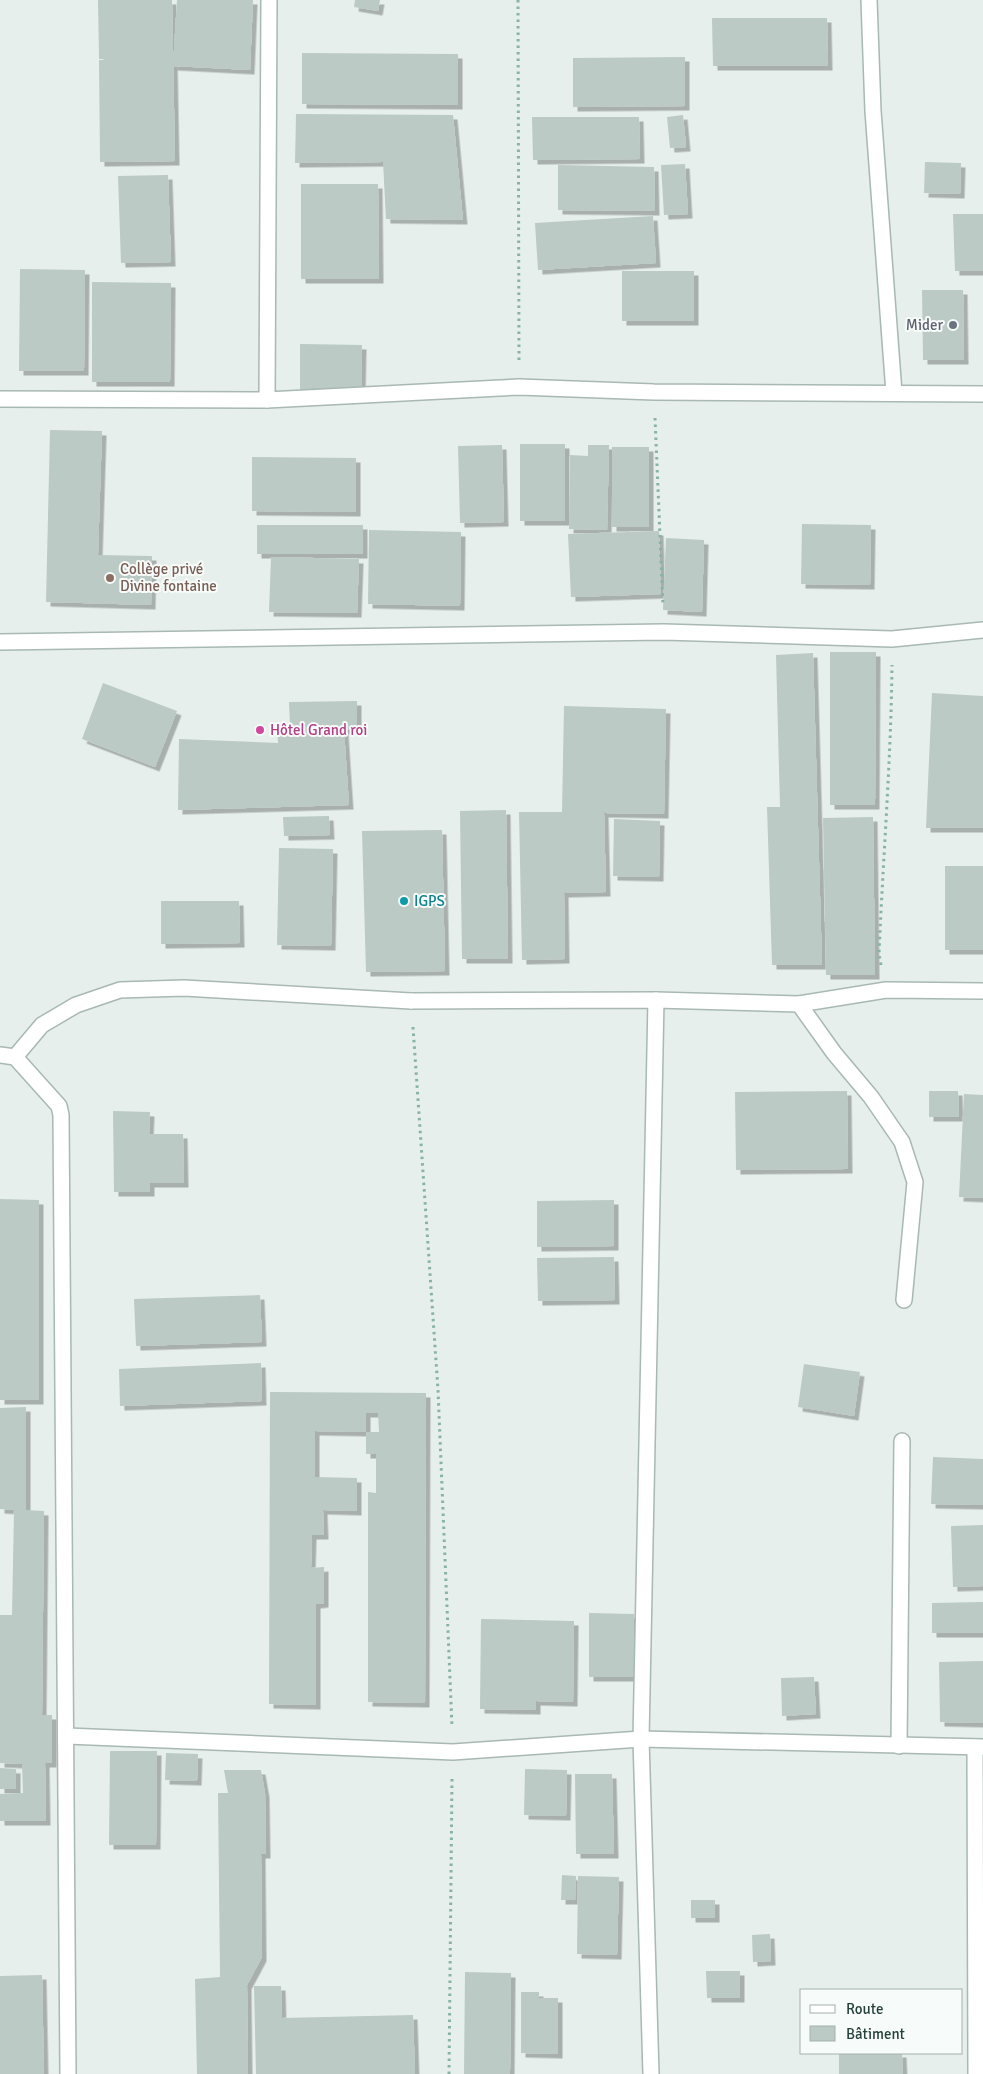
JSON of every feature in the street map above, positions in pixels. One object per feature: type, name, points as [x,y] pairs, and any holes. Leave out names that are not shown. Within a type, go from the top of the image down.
[{"type":"street","points":[[267,400],[270,0]]},
{"type":"street","points":[[869,0],[872,111],[894,393]]},
{"type":"street","points":[[0,399],[267,400],[519,387],[654,392],[983,394]]},
{"type":"street","points":[[0,642],[664,632],[892,639],[983,630]]},
{"type":"street","points":[[68,2074],[61,1115],[58,1106],[7,1056],[42,1025],[76,1005],[120,990],[184,988],[411,1001],[656,1000],[799,1004],[886,990],[983,991]]},
{"type":"street","points":[[651,2074],[642,1739],[656,1000]]},
{"type":"street","points":[[799,1004],[834,1054],[870,1097],[902,1142],[915,1182],[904,1300]]},
{"type":"street","points":[[899,1746],[902,1441]]},
{"type":"street","points":[[66,1736],[452,1752],[642,1739],[979,1747],[976,2074]]},
{"type":"path","points":[[518,0],[519,387]]},
{"type":"path","points":[[654,392],[664,632]]},
{"type":"path","points":[[886,990],[879,954],[891,754],[892,639]]},
{"type":"path","points":[[411,1001],[438,1390],[452,1752],[449,2074]]},
{"type":"building","points":[[98,0],[172,0],[175,161],[100,162],[99,60],[134,59],[99,59]]},
{"type":"building","points":[[177,0],[253,0],[250,70],[173,66]]},
{"type":"building","points":[[355,0],[380,0],[378,11],[354,7]]},
{"type":"building","points":[[712,18],[827,18],[828,66],[713,66]]},
{"type":"building","points":[[302,53],[458,54],[458,105],[302,104]]},
{"type":"building","points":[[685,57],[685,106],[573,107],[573,58]]},
{"type":"building","points":[[296,114],[453,115],[463,220],[386,219],[383,162],[295,163]]},
{"type":"building","points":[[683,115],[686,147],[670,148],[667,117]]},
{"type":"building","points":[[532,117],[639,117],[640,159],[533,160]]},
{"type":"building","points":[[925,162],[961,163],[960,194],[924,193]]},
{"type":"building","points":[[685,164],[688,214],[664,215],[661,165]]},
{"type":"building","points":[[558,165],[654,167],[655,211],[558,210]]},
{"type":"building","points":[[168,175],[171,262],[121,263],[118,176]]},
{"type":"building","points":[[301,184],[378,184],[379,279],[301,279]]},
{"type":"building","points":[[953,214],[983,214],[983,271],[955,271]]},
{"type":"building","points":[[653,216],[656,263],[538,270],[535,223]]},
{"type":"building","points":[[20,269],[85,270],[84,371],[19,371]]},
{"type":"building","points":[[622,271],[694,271],[694,321],[622,321]]},
{"type":"building","points":[[92,282],[171,283],[170,382],[92,382]]},
{"type":"building","points":[[922,290],[963,290],[964,360],[923,360]]},
{"type":"building","points":[[300,344],[362,345],[361,390],[300,390]]},
{"type":"building","points":[[50,430],[102,431],[98,555],[152,556],[151,605],[46,602]]},
{"type":"building","points":[[520,444],[565,444],[565,521],[520,521]]},
{"type":"building","points":[[502,445],[504,522],[460,523],[458,446]]},
{"type":"building","points":[[588,445],[609,445],[607,530],[569,529],[570,455],[588,456]]},
{"type":"building","points":[[612,447],[649,447],[649,527],[612,527]]},
{"type":"building","points":[[252,457],[356,458],[356,512],[252,511]]},
{"type":"building","points":[[802,524],[871,525],[870,585],[801,584]]},
{"type":"building","points":[[257,525],[363,525],[363,554],[257,554]]},
{"type":"building","points":[[369,530],[461,532],[460,606],[368,604]]},
{"type":"building","points":[[659,531],[661,594],[571,597],[568,534]]},
{"type":"building","points":[[666,538],[704,540],[702,612],[663,610]]},
{"type":"building","points":[[271,557],[359,559],[357,613],[269,612]]},
{"type":"building","points":[[830,652],[876,652],[875,805],[830,805]]},
{"type":"building","points":[[813,653],[822,965],[772,965],[767,807],[780,807],[776,655]]},
{"type":"building","points":[[103,683],[177,711],[155,767],[82,739]]},
{"type":"building","points":[[932,693],[983,696],[983,828],[926,828]]},
{"type":"building","points":[[357,701],[357,729],[344,730],[349,805],[178,810],[179,739],[278,743],[277,726],[290,725],[289,702]]},
{"type":"building","points":[[564,706],[666,709],[664,814],[604,813],[606,892],[564,893],[565,959],[522,960],[519,812],[562,812]]},
{"type":"building","points":[[506,810],[508,959],[462,959],[460,811]]},
{"type":"building","points":[[329,816],[330,835],[284,836],[283,817]]},
{"type":"building","points":[[873,817],[875,975],[826,975],[823,818]]},
{"type":"building","points":[[614,819],[660,821],[659,877],[613,876]]},
{"type":"building","name":"IGPS","points":[[442,830],[445,971],[366,972],[362,831]]},
{"type":"building","points":[[279,848],[333,849],[331,946],[277,945]]},
{"type":"building","points":[[945,866],[983,866],[983,950],[945,950]]},
{"type":"building","points":[[161,901],[239,901],[240,943],[161,944]]},
{"type":"building","points":[[847,1091],[848,1169],[736,1170],[735,1092]]},
{"type":"building","points":[[929,1091],[958,1091],[959,1117],[929,1117]]},
{"type":"building","points":[[964,1094],[983,1095],[983,1198],[959,1197]]},
{"type":"building","points":[[113,1111],[150,1112],[149,1134],[183,1134],[184,1183],[150,1183],[150,1192],[114,1192]]},
{"type":"building","points":[[0,1199],[39,1200],[39,1400],[0,1400]]},
{"type":"building","points":[[614,1200],[614,1246],[537,1247],[537,1201]]},
{"type":"building","points":[[614,1257],[615,1300],[538,1301],[537,1258]]},
{"type":"building","points":[[260,1295],[262,1342],[136,1346],[134,1299]]},
{"type":"building","points":[[261,1363],[262,1401],[120,1406],[119,1369]]},
{"type":"building","points":[[804,1364],[860,1372],[854,1416],[798,1407]]},
{"type":"building","points":[[270,1392],[426,1393],[425,1703],[368,1702],[368,1492],[376,1493],[376,1454],[366,1454],[366,1432],[315,1431],[315,1477],[357,1478],[357,1511],[323,1510],[324,1535],[312,1535],[311,1568],[324,1567],[324,1603],[316,1604],[316,1705],[269,1704]],"holes":[[[366,1413],[378,1413],[379,1432],[366,1432]]]},
{"type":"building","points":[[26,1407],[26,1510],[44,1511],[42,1715],[52,1715],[52,1763],[45,1763],[46,1821],[0,1821],[0,1794],[23,1793],[22,1764],[0,1763],[0,1615],[12,1615],[14,1510],[0,1509],[0,1408]]},
{"type":"building","points":[[933,1457],[983,1459],[983,1505],[931,1504]]},
{"type":"building","points":[[983,1525],[983,1586],[953,1587],[951,1526]]},
{"type":"building","points":[[983,1602],[983,1633],[932,1633],[932,1603]]},
{"type":"building","points":[[589,1613],[634,1614],[633,1677],[589,1677]]},
{"type":"building","points":[[481,1619],[574,1621],[573,1702],[536,1701],[536,1710],[480,1709]]},
{"type":"building","points":[[983,1661],[983,1723],[940,1722],[939,1662]]},
{"type":"building","points":[[814,1677],[816,1714],[782,1716],[781,1678]]},
{"type":"building","points":[[110,1751],[157,1751],[156,1845],[109,1845]]},
{"type":"building","points":[[166,1753],[198,1754],[197,1781],[165,1780]]},
{"type":"building","points":[[0,1768],[16,1769],[16,1789],[0,1789]]},
{"type":"building","points":[[525,1769],[567,1770],[566,1816],[524,1815]]},
{"type":"building","points":[[224,1770],[261,1770],[265,1793],[266,1854],[261,1854],[262,1957],[247,1985],[248,2074],[197,2074],[195,1979],[220,1977],[218,1793],[228,1793]]},
{"type":"building","points":[[575,1774],[612,1774],[614,1854],[576,1854]]},
{"type":"building","points":[[562,1875],[576,1876],[575,1900],[561,1900]]},
{"type":"building","points":[[578,1876],[619,1877],[617,1955],[577,1954]]},
{"type":"building","points":[[691,1900],[715,1900],[715,1918],[691,1918]]},
{"type":"building","points":[[770,1934],[771,1961],[753,1962],[752,1935]]},
{"type":"building","points":[[706,1971],[740,1971],[740,1998],[707,1998]]},
{"type":"building","points":[[465,1972],[511,1973],[510,2074],[464,2074]]},
{"type":"building","points":[[42,1975],[44,2074],[0,2074],[0,1976]]},
{"type":"building","points":[[254,1986],[281,1986],[282,2018],[413,2015],[415,2074],[256,2074]]},
{"type":"building","points":[[521,1992],[539,1992],[539,1998],[558,1998],[558,2054],[521,2053]]},
{"type":"building","points":[[839,2054],[902,2054],[903,2074],[839,2074]]},
{"type":"place","name":"Mider","points":[[953,325]]},
{"type":"place","name":"Collège privé Divine fontaine","points":[[110,578]]},
{"type":"place","name":"Hôtel Grand roi","points":[[260,730]]},
{"type":"place","name":"IGPS","points":[[404,901]]}]
